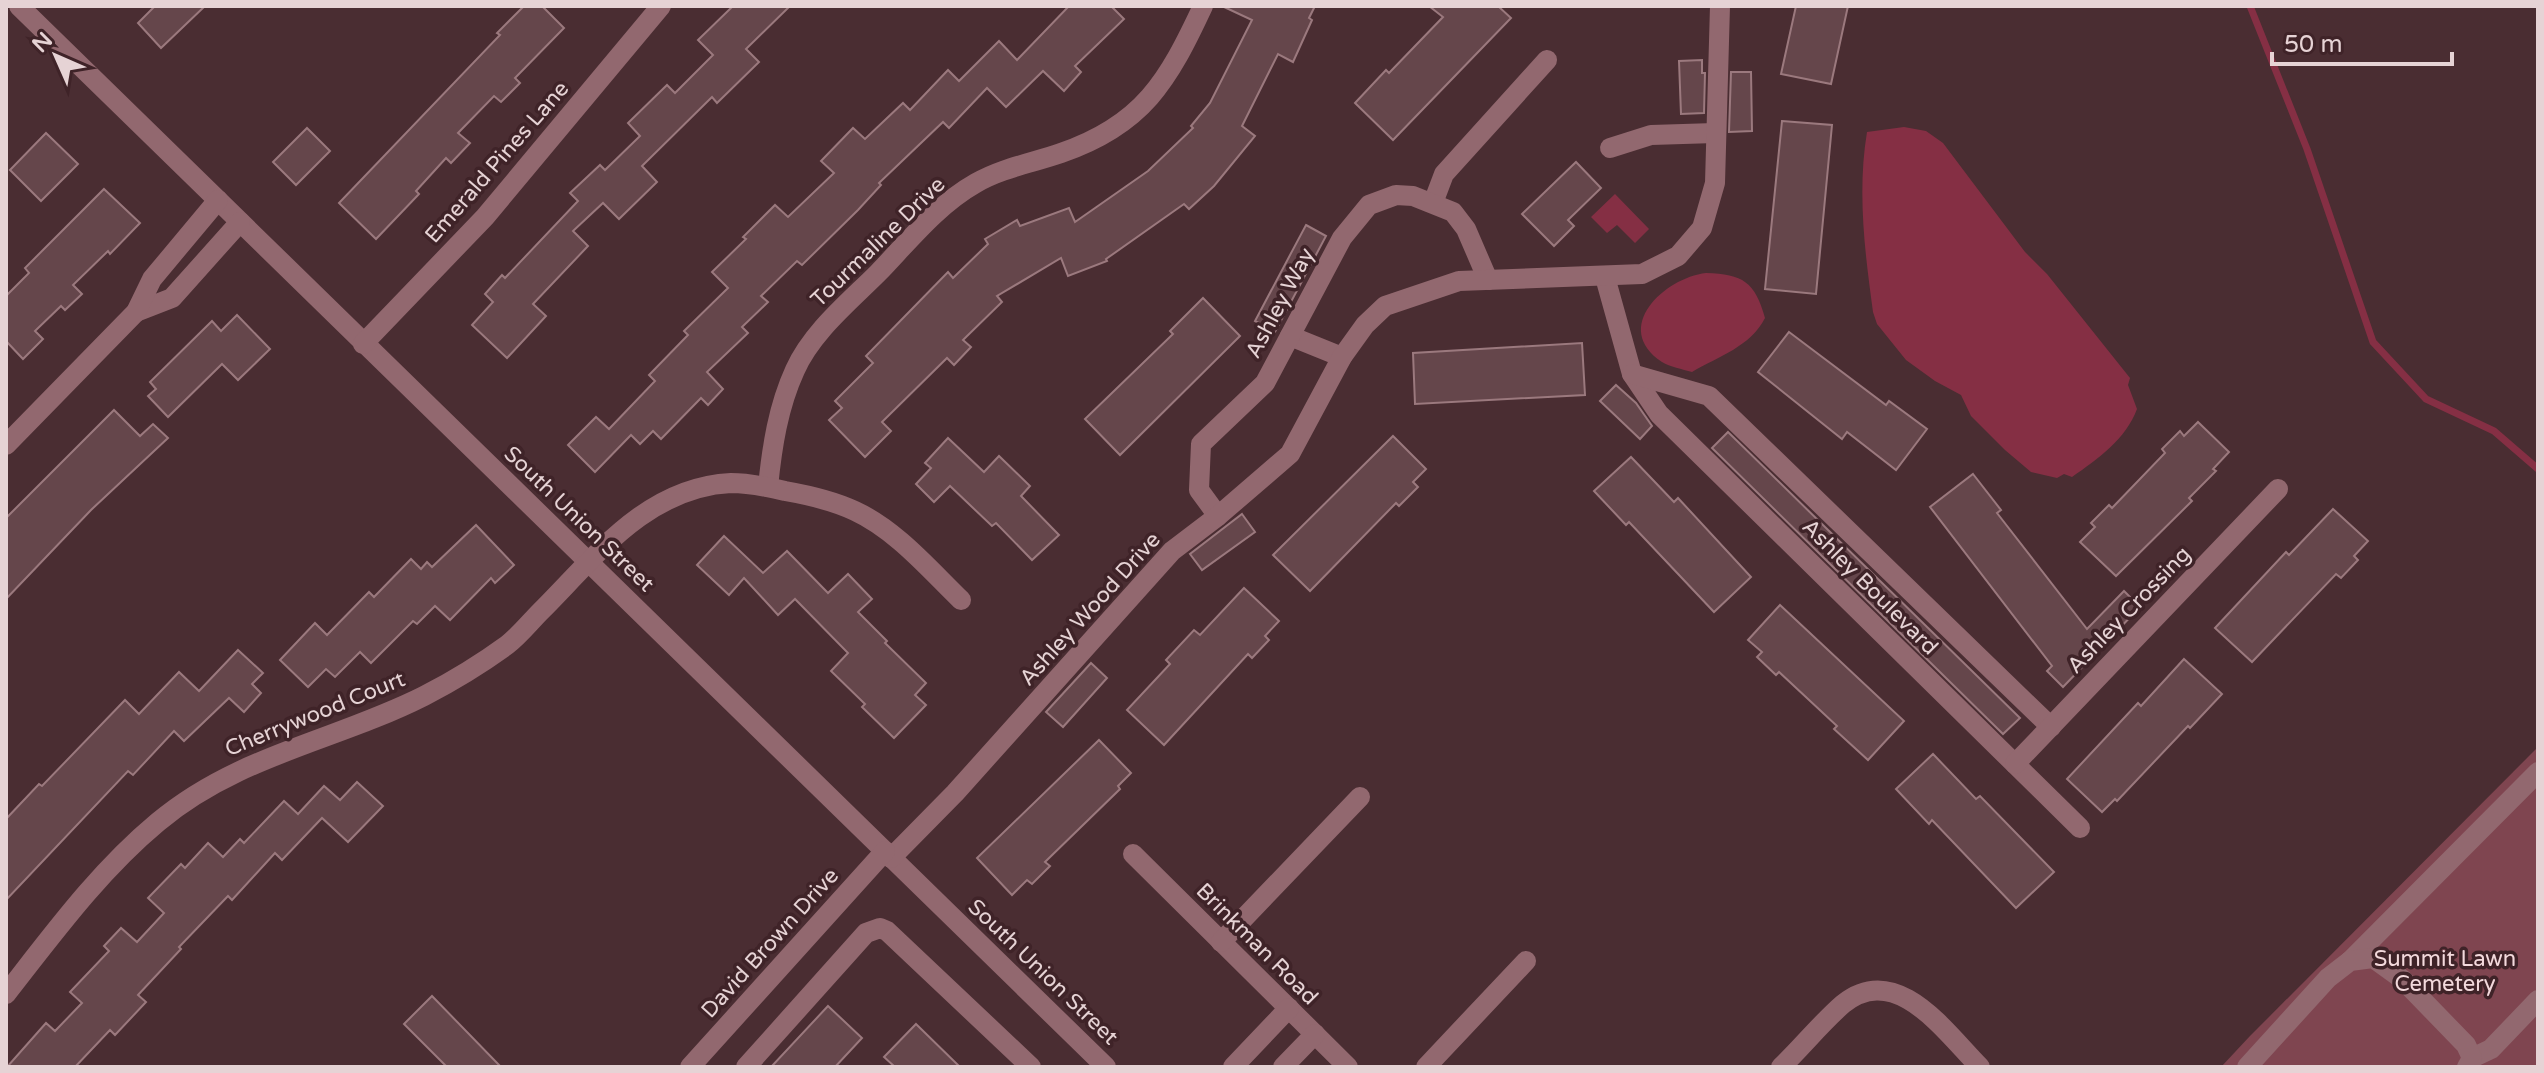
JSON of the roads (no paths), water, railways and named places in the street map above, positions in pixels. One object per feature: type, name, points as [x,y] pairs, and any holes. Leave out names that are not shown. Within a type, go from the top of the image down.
[{"type":"street","name":"South Union Street","points":[[19,6],[1106,1067]]},
{"type":"street","name":"Emerald Pines Lane","points":[[363,344],[485,217],[661,6]]},
{"type":"street","name":"Tourmaline Drive","points":[[768,487],[773,441],[785,394],[796,367],[830,321],[944,206],[975,184],[1002,170],[1090,143],[1123,124],[1151,98],[1167,77],[1203,6]]},
{"type":"street","name":"Ashley Wood Drive","points":[[888,854],[955,793],[1172,551],[1290,454],[1342,357],[1365,325],[1385,306],[1459,281],[1642,274],[1678,256],[1702,228],[1715,183],[1720,6]]},
{"type":"street","points":[[1433,203],[1444,174],[1547,60]]},
{"type":"street","points":[[1610,148],[1651,135],[1715,133]]},
{"type":"street","name":"Ashley Way","points":[[1218,516],[1199,490],[1201,444],[1265,383],[1342,238],[1369,205],[1396,195],[1413,196],[1453,212],[1466,229],[1488,280]]},
{"type":"street","points":[[6,445],[136,312],[152,279],[218,200]]},
{"type":"street","points":[[136,312],[172,298],[240,222]]},
{"type":"street","name":"Ashley Boulevard","points":[[1605,277],[1632,374],[1659,414],[2080,828]]},
{"type":"street","points":[[1290,336],[1342,357]]},
{"type":"street","name":"Ashley Boulevard","points":[[1632,374],[1709,396],[2051,727]]},
{"type":"street","name":"Cherrywood Court","points":[[6,994],[96,881],[170,813],[223,777],[424,696],[464,673],[509,643],[627,524],[654,505],[678,494],[733,483],[809,496],[856,511],[884,529],[961,600]]},
{"type":"street","name":"Ashley Crossing","points":[[2015,764],[2278,489]]},
{"type":"street","points":[[2247,1067],[2328,978],[2350,961],[2538,772]]},
{"type":"street","points":[[1221,942],[1360,797]]},
{"type":"street","name":"David Brown Drive","points":[[698,1064],[888,854]]},
{"type":"street","name":"Brinkman Road","points":[[1133,854],[1348,1067]]},
{"type":"street","points":[[746,1067],[866,933],[880,928],[887,931],[1031,1067]]},
{"type":"street","points":[[2350,961],[2373,958],[2402,979],[2466,1045],[2469,1062],[2491,1049],[2538,1000]]},
{"type":"street","points":[[1426,1067],[1526,961]]},
{"type":"street","points":[[1781,1067],[1845,1003],[1881,989],[1899,993],[1915,1003],[1974,1062]]},
{"type":"street","points":[[1233,1067],[1289,1008]]},
{"type":"street","points":[[1283,1067],[1315,1034]]},
{"type":"waterway","points":[[2250,6],[2307,149],[2373,342],[2426,399],[2494,431],[2538,469]]},
{"type":"park label","name":"Summit Lawn Cemetery","points":[[2445,972]]}]
